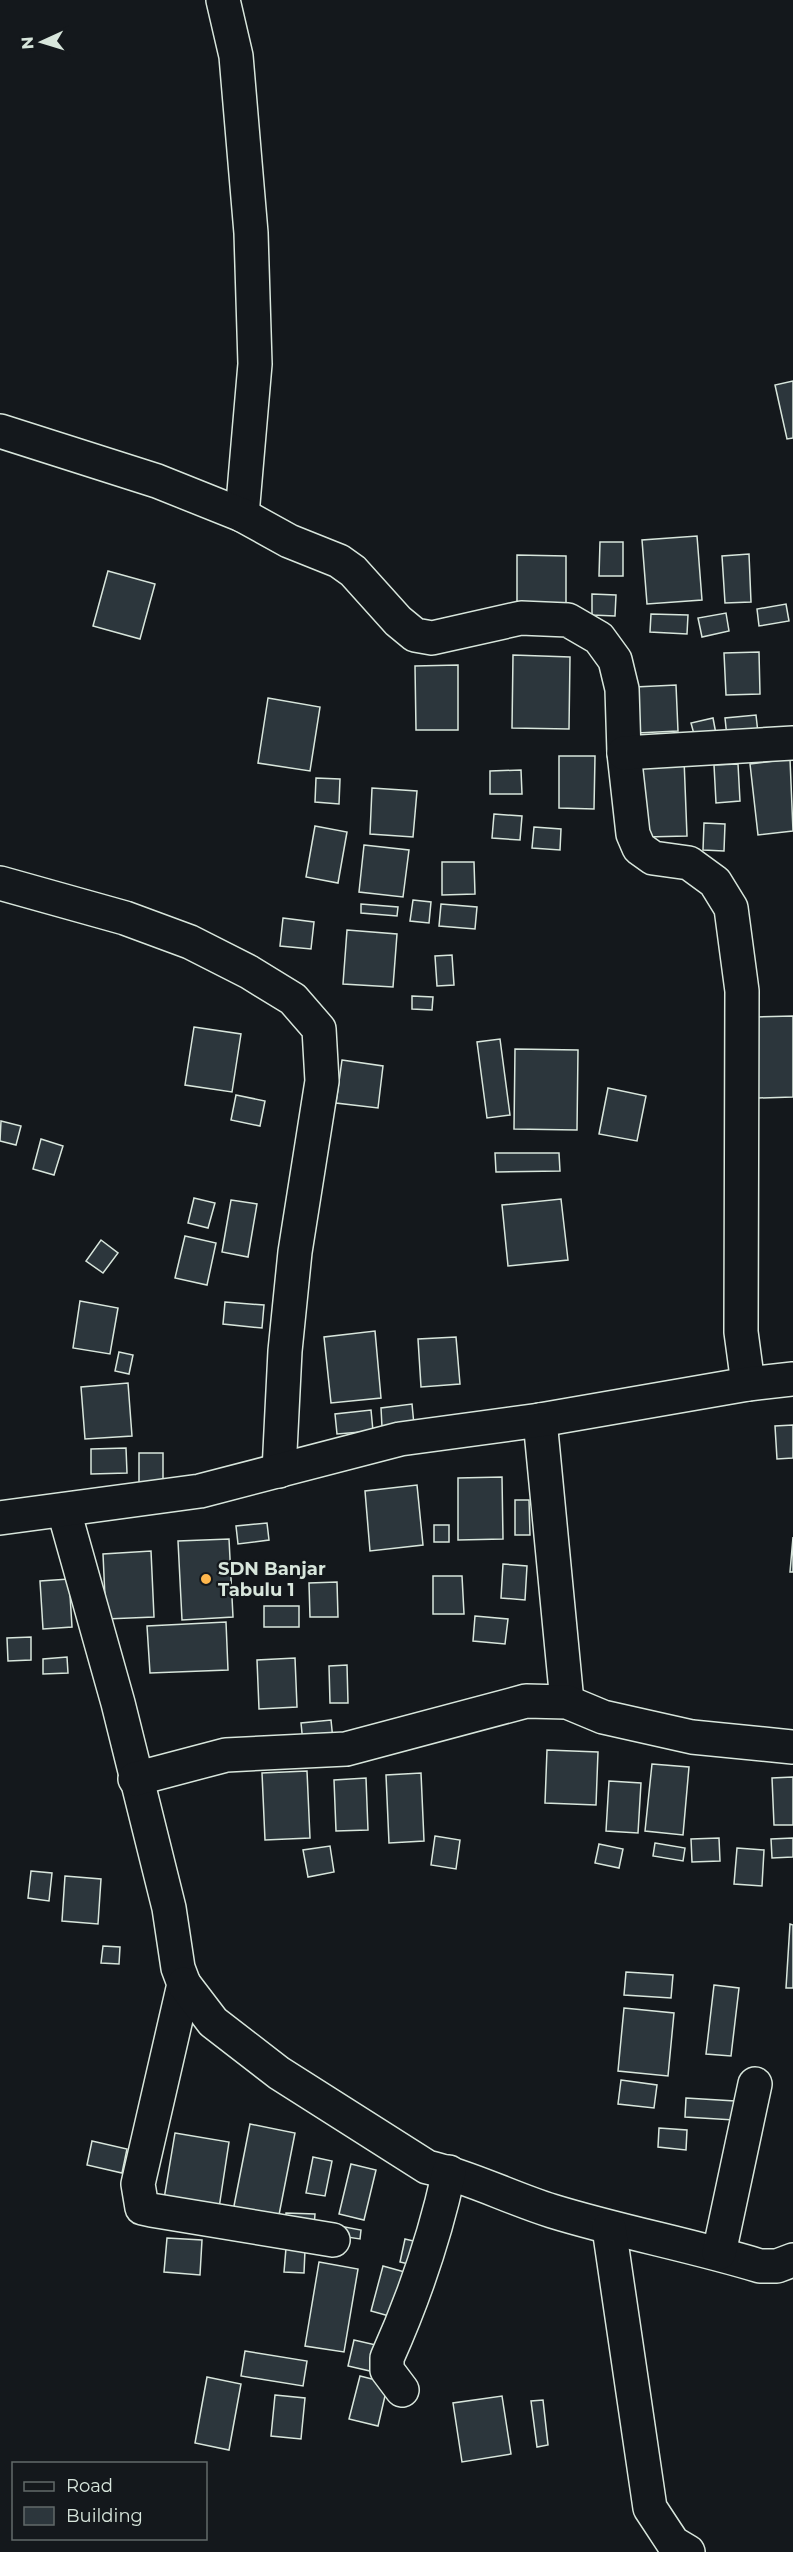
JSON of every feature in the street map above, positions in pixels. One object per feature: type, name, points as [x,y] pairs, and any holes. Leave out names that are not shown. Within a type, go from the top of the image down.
[{"type":"street","points":[[223,0],[236,56],[251,233],[255,364],[242,516]]},
{"type":"street","points":[[0,431],[157,481],[242,516],[353,571],[398,621],[415,635],[432,638],[521,618],[568,620],[599,638],[615,660],[622,689],[624,753],[633,834],[639,848],[654,858],[689,863],[715,882],[731,908],[742,991],[741,1332],[748,1384]]},
{"type":"street","points":[[624,753],[793,743]]},
{"type":"street","points":[[0,883],[125,918],[190,942],[249,972],[293,999],[319,1029],[322,1081],[295,1252],[285,1351],[279,1471]]},
{"type":"street","points":[[0,1518],[200,1491],[400,1439],[540,1420],[748,1384],[793,1379]]},
{"type":"street","points":[[540,1420],[567,1702]]},
{"type":"street","points":[[64,1511],[100,1637],[169,1908],[178,1968],[184,1984],[213,2022],[279,2073],[427,2167],[449,2172],[549,2210],[609,2228],[719,2253],[759,2266],[777,2266],[793,2260]]},
{"type":"street","points":[[135,1779],[226,1755],[346,1749],[417,1728],[526,1701],[567,1702],[603,1717],[692,1737],[793,1747]]},
{"type":"street","points":[[184,1984],[138,2184],[142,2208],[333,2240]]},
{"type":"street","points":[[719,2253],[755,2084]]},
{"type":"street","points":[[402,2390],[387,2370],[387,2358],[416,2289],[438,2223],[449,2172]]},
{"type":"street","points":[[609,2228],[650,2508],[673,2543],[688,2552]]},
{"type":"building","points":[[793,381],[793,438],[787,439],[775,385]]},
{"type":"building","points":[[697,536],[702,600],[647,604],[642,540]]},
{"type":"building","points":[[600,542],[623,542],[623,576],[599,576]]},
{"type":"building","points":[[749,554],[751,602],[725,603],[722,556]]},
{"type":"building","points":[[517,555],[566,556],[566,606],[517,606]]},
{"type":"building","points":[[108,571],[155,584],[140,639],[93,626]]},
{"type":"building","points":[[592,594],[616,595],[615,616],[592,615]]},
{"type":"building","points":[[786,604],[789,621],[759,626],[757,609]]},
{"type":"building","points":[[726,613],[729,631],[702,637],[698,618]]},
{"type":"building","points":[[651,614],[688,615],[687,634],[650,632]]},
{"type":"building","points":[[759,652],[760,694],[726,695],[724,653]]},
{"type":"building","points":[[513,655],[570,657],[569,729],[512,728]]},
{"type":"building","points":[[458,665],[458,730],[416,730],[415,666]]},
{"type":"building","points":[[676,685],[678,731],[637,733],[635,687]]},
{"type":"building","points":[[268,698],[320,707],[310,771],[258,763]]},
{"type":"building","points":[[756,715],[758,733],[727,737],[725,718]]},
{"type":"building","points":[[713,718],[716,734],[695,738],[691,723]]},
{"type":"building","points":[[559,756],[595,756],[594,809],[559,808]]},
{"type":"building","points":[[684,759],[687,836],[645,837],[642,760]]},
{"type":"building","points":[[790,759],[793,831],[758,835],[750,764]]},
{"type":"building","points":[[738,764],[740,801],[716,803],[714,765]]},
{"type":"building","points":[[521,770],[522,794],[490,794],[490,771]]},
{"type":"building","points":[[316,778],[340,779],[339,804],[315,802]]},
{"type":"building","points":[[372,788],[417,791],[413,837],[370,834]]},
{"type":"building","points":[[494,814],[522,816],[520,840],[492,838]]},
{"type":"building","points":[[704,823],[725,824],[724,851],[703,850]]},
{"type":"building","points":[[315,826],[347,832],[338,883],[306,877]]},
{"type":"building","points":[[534,827],[561,829],[560,850],[532,848]]},
{"type":"building","points":[[364,845],[409,850],[403,897],[359,892]]},
{"type":"building","points":[[442,862],[474,862],[475,894],[442,895]]},
{"type":"building","points":[[413,900],[431,902],[429,923],[410,921]]},
{"type":"building","points":[[361,904],[398,907],[397,916],[361,913]]},
{"type":"building","points":[[441,904],[477,907],[475,929],[439,926]]},
{"type":"building","points":[[283,918],[314,922],[311,949],[280,946]]},
{"type":"building","points":[[347,930],[397,934],[393,987],[343,984]]},
{"type":"building","points":[[452,955],[454,985],[437,986],[435,956]]},
{"type":"building","points":[[412,996],[433,997],[432,1010],[412,1009]]},
{"type":"building","points":[[793,1016],[793,1097],[758,1098],[756,1017]]},
{"type":"building","points":[[194,1027],[241,1034],[232,1092],[185,1085]]},
{"type":"building","points":[[500,1039],[510,1115],[487,1118],[477,1042]]},
{"type":"building","points":[[515,1049],[578,1050],[577,1130],[514,1129]]},
{"type":"building","points":[[342,1060],[383,1066],[378,1108],[336,1103]]},
{"type":"building","points":[[608,1088],[646,1096],[637,1141],[599,1134]]},
{"type":"building","points":[[236,1095],[265,1101],[260,1126],[231,1120]]},
{"type":"building","points":[[1,1121],[21,1126],[16,1145],[0,1141]]},
{"type":"building","points":[[41,1139],[63,1146],[54,1175],[33,1169]]},
{"type":"building","points":[[495,1153],[559,1153],[560,1171],[496,1172]]},
{"type":"building","points":[[194,1198],[215,1203],[208,1228],[188,1223]]},
{"type":"building","points":[[561,1199],[568,1260],[508,1266],[502,1205]]},
{"type":"building","points":[[231,1200],[257,1204],[248,1257],[222,1252]]},
{"type":"building","points":[[185,1236],[216,1243],[207,1285],[175,1278]]},
{"type":"building","points":[[101,1240],[118,1253],[103,1273],[86,1261]]},
{"type":"building","points":[[80,1301],[118,1308],[110,1354],[73,1348]]},
{"type":"building","points":[[225,1302],[264,1305],[262,1328],[223,1324]]},
{"type":"building","points":[[375,1331],[381,1398],[331,1403],[324,1337]]},
{"type":"building","points":[[456,1337],[460,1384],[421,1387],[418,1339]]},
{"type":"building","points":[[119,1352],[133,1355],[129,1374],[115,1371]]},
{"type":"building","points":[[128,1383],[132,1436],[85,1439],[81,1387]]},
{"type":"building","points":[[412,1404],[414,1425],[382,1427],[381,1408]]},
{"type":"building","points":[[371,1410],[373,1431],[337,1434],[335,1414]]},
{"type":"building","points":[[793,1425],[793,1458],[777,1459],[775,1426]]},
{"type":"building","points":[[126,1448],[127,1473],[91,1474],[91,1449]]},
{"type":"building","points":[[139,1453],[163,1453],[163,1483],[139,1483]]},
{"type":"building","points":[[502,1477],[503,1539],[458,1540],[458,1478]]},
{"type":"building","points":[[417,1485],[423,1545],[370,1551],[365,1491]]},
{"type":"building","points":[[515,1500],[529,1500],[530,1535],[515,1535]]},
{"type":"building","points":[[267,1523],[269,1540],[238,1544],[236,1526]]},
{"type":"building","points":[[434,1525],[449,1525],[449,1542],[434,1542]]},
{"type":"building","points":[[793,1537],[793,1572],[790,1572]]},
{"type":"building","name":"SDN Banjar Tabulu 1","points":[[229,1539],[233,1617],[182,1620],[178,1541]]},
{"type":"building","points":[[151,1551],[154,1617],[106,1619],[103,1554]]},
{"type":"building","points":[[503,1564],[527,1566],[525,1600],[501,1598]]},
{"type":"building","points":[[433,1576],[462,1576],[464,1614],[433,1614]]},
{"type":"building","points":[[69,1579],[72,1627],[43,1629],[40,1581]]},
{"type":"building","points":[[337,1582],[338,1617],[310,1617],[309,1583]]},
{"type":"building","points":[[264,1606],[299,1606],[299,1627],[264,1627]]},
{"type":"building","points":[[475,1616],[508,1619],[505,1644],[473,1641]]},
{"type":"building","name":"SDN Banjar Tabulu 1","points":[[226,1622],[228,1670],[150,1673],[147,1626]]},
{"type":"building","points":[[31,1637],[31,1660],[8,1661],[7,1638]]},
{"type":"building","points":[[67,1657],[68,1673],[43,1674],[43,1659]]},
{"type":"building","points":[[295,1658],[297,1707],[259,1709],[257,1660]]},
{"type":"building","points":[[347,1665],[348,1703],[330,1703],[329,1666]]},
{"type":"building","points":[[331,1720],[333,1740],[303,1743],[301,1723]]},
{"type":"building","points":[[547,1750],[598,1752],[596,1805],[545,1803]]},
{"type":"building","points":[[652,1764],[689,1767],[683,1835],[645,1831]]},
{"type":"building","points":[[307,1771],[310,1838],[265,1840],[262,1773]]},
{"type":"building","points":[[421,1773],[424,1841],[389,1843],[386,1775]]},
{"type":"building","points":[[793,1777],[793,1825],[774,1825],[772,1778]]},
{"type":"building","points":[[366,1778],[368,1830],[336,1831],[334,1780]]},
{"type":"building","points":[[609,1781],[641,1783],[638,1833],[606,1831]]},
{"type":"building","points":[[435,1836],[460,1840],[456,1869],[431,1865]]},
{"type":"building","points":[[719,1838],[720,1861],[692,1862],[691,1839]]},
{"type":"building","points":[[793,1838],[793,1857],[772,1858],[771,1839]]},
{"type":"building","points":[[655,1843],[685,1848],[683,1861],[653,1856]]},
{"type":"building","points":[[599,1844],[623,1849],[619,1868],[595,1863]]},
{"type":"building","points":[[330,1846],[334,1872],[308,1877],[303,1850]]},
{"type":"building","points":[[737,1848],[764,1850],[762,1886],[734,1884]]},
{"type":"building","points":[[31,1871],[52,1873],[49,1901],[28,1898]]},
{"type":"building","points":[[65,1876],[101,1879],[98,1924],[62,1921]]},
{"type":"building","points":[[790,1924],[793,1925],[793,1988],[786,1988]]},
{"type":"building","points":[[103,1946],[120,1947],[119,1964],[101,1963]]},
{"type":"building","points":[[626,1972],[673,1975],[671,1998],[624,1995]]},
{"type":"building","points":[[714,1985],[739,1988],[731,2056],[706,2054]]},
{"type":"building","points":[[624,2008],[674,2013],[668,2076],[618,2071]]},
{"type":"building","points":[[621,2080],[657,2085],[654,2108],[618,2104]]},
{"type":"building","points":[[686,2098],[735,2101],[734,2120],[685,2117]]},
{"type":"building","points":[[250,2124],[295,2133],[278,2220],[233,2211]]},
{"type":"building","points":[[659,2128],[687,2130],[686,2150],[658,2147]]},
{"type":"building","points":[[175,2133],[229,2142],[219,2208],[164,2199]]},
{"type":"building","points":[[92,2141],[127,2149],[122,2173],[87,2165]]},
{"type":"building","points":[[313,2157],[332,2161],[325,2196],[306,2193]]},
{"type":"building","points":[[351,2164],[376,2170],[364,2220],[339,2214]]},
{"type":"building","points":[[286,2213],[315,2214],[314,2227],[285,2226]]},
{"type":"building","points":[[329,2224],[361,2230],[360,2239],[327,2234]]},
{"type":"building","points":[[167,2238],[202,2240],[200,2275],[164,2272]]},
{"type":"building","points":[[405,2239],[422,2243],[417,2266],[400,2262]]},
{"type":"building","points":[[286,2248],[305,2250],[304,2273],[284,2272]]},
{"type":"building","points":[[319,2262],[358,2269],[344,2352],[305,2346]]},
{"type":"building","points":[[383,2266],[412,2274],[400,2319],[371,2311]]},
{"type":"building","points":[[354,2340],[376,2345],[370,2371],[348,2366]]},
{"type":"building","points":[[245,2351],[307,2361],[303,2386],[241,2376]]},
{"type":"building","points":[[360,2376],[388,2383],[378,2426],[349,2419]]},
{"type":"building","points":[[207,2377],[241,2384],[229,2450],[195,2443]]},
{"type":"building","points":[[275,2395],[305,2398],[301,2439],[271,2436]]},
{"type":"building","points":[[502,2396],[511,2454],[462,2462],[453,2403]]},
{"type":"building","points":[[543,2400],[548,2445],[537,2447],[531,2401]]},
{"type":"place","name":"SDN Banjar Tabulu 1","points":[[206,1579]]}]
